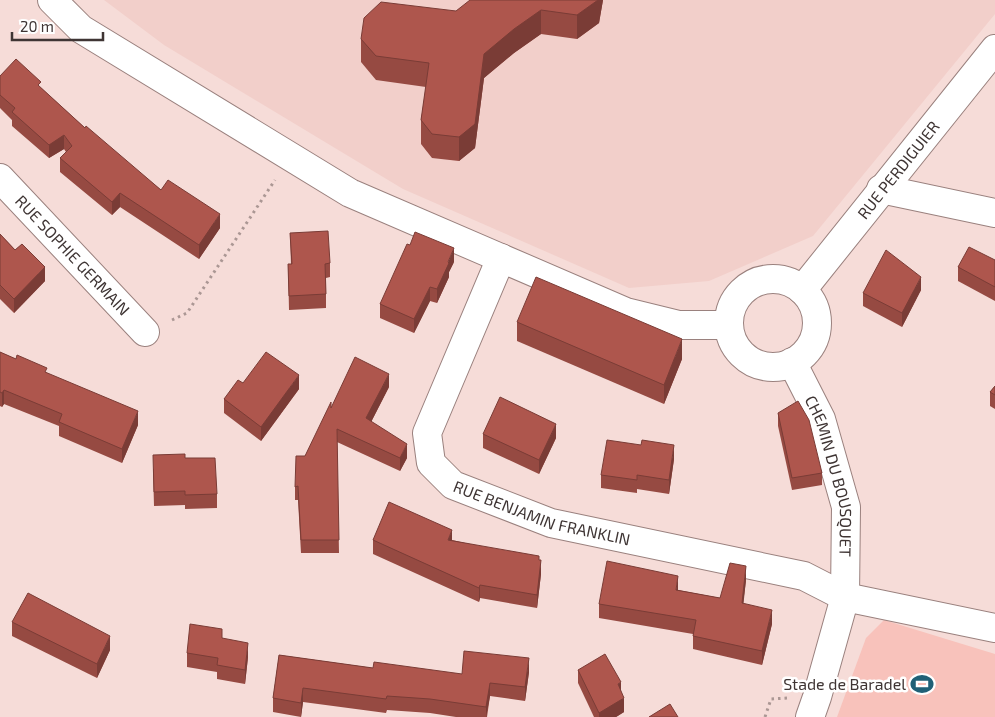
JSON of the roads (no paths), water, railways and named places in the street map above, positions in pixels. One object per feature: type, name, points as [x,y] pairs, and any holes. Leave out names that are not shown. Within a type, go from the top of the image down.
[{"type":"street","points":[[52,0],[81,29],[350,192],[626,312],[679,325],[729,325]]},
{"type":"street","name":"RUE PERDIGUIER","points":[[802,290],[995,49]]},
{"type":"street","name":"RUE SOPHIE GERMAIN","points":[[0,178],[145,332]]},
{"type":"street","points":[[882,189],[995,213]]},
{"type":"street","name":"RUE BENJAMIN FRANKLIN","points":[[501,258],[427,433],[431,463],[453,485],[551,523],[804,576],[846,597]]},
{"type":"street","points":[[766,279],[779,279],[791,282],[802,290],[811,301],[816,314],[816,328],[812,342],[804,353],[792,362],[774,367],[763,366],[741,353],[734,344],[729,325],[730,312],[735,300],[743,290],[754,283],[766,279]]},
{"type":"street","name":"CHEMIN DU BOUSQUET","points":[[792,362],[820,419],[846,507],[846,597],[810,717]]},
{"type":"street","points":[[846,597],[995,628]]},
{"type":"place","name":"Stade de Baradel","points":[[922,684]]}]
